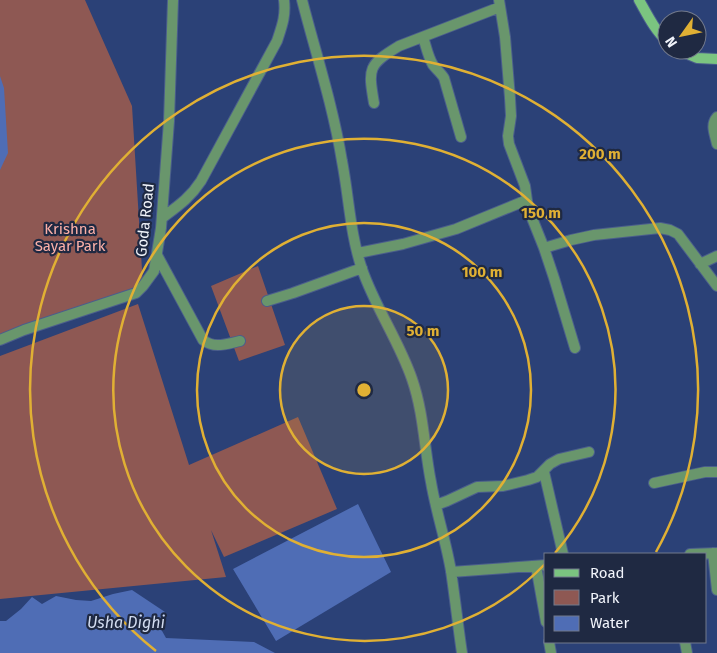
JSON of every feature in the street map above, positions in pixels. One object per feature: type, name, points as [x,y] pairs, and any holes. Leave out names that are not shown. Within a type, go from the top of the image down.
[{"type":"main road","points":[[639,0],[657,29]]},
{"type":"street","name":"Goda Road","points":[[0,340],[24,330],[136,293],[154,271],[162,218],[169,121],[173,0]]},
{"type":"street","points":[[162,218],[194,193],[201,181],[277,41],[283,24],[284,0]]},
{"type":"street","points":[[302,0],[334,117],[352,228],[362,268],[377,305],[412,378],[419,402],[424,426],[430,481],[451,572],[462,653]]},
{"type":"street","points":[[374,103],[370,82],[371,71],[376,62],[386,54],[399,46],[499,4],[505,37],[510,98],[509,144],[525,186],[530,214],[544,248],[575,348]]},
{"type":"street","points":[[423,37],[431,62],[444,78],[462,137]]},
{"type":"street","points":[[717,117],[713,122],[717,144]]},
{"type":"street","points":[[358,253],[403,244],[447,232],[527,200]]},
{"type":"street","points":[[544,248],[594,235],[660,228],[670,230],[678,234],[717,286]]},
{"type":"street","points":[[157,255],[203,340],[215,346],[240,341]]},
{"type":"street","points":[[700,264],[717,256]]},
{"type":"street","points":[[267,301],[362,268]]},
{"type":"street","points":[[436,505],[477,487],[514,484],[537,477],[550,464],[559,459],[589,452]]},
{"type":"street","points":[[544,472],[563,553]]},
{"type":"street","points":[[654,483],[705,472],[717,472]]},
{"type":"street","points":[[715,553],[717,590]]},
{"type":"street","points":[[451,572],[541,565],[544,599]]},
{"type":"green space","name":"Krishna Sayar Park","points":[[0,0],[85,0],[132,106],[143,286],[0,339]]},
{"type":"green space","points":[[258,266],[285,345],[239,361],[211,286]]},
{"type":"green space","points":[[138,304],[189,465],[298,417],[337,509],[224,557],[211,530],[226,577],[0,599],[0,356]]},
{"type":"water","points":[[0,76],[4,88],[8,153],[0,170]]},
{"type":"water","points":[[358,504],[391,572],[276,641],[233,569]]},
{"type":"water","name":"Usha Dighi","points":[[132,590],[165,612],[157,622],[166,638],[254,642],[275,653],[0,653],[0,621],[6,621],[32,597],[42,604],[56,596],[91,601]]}]
